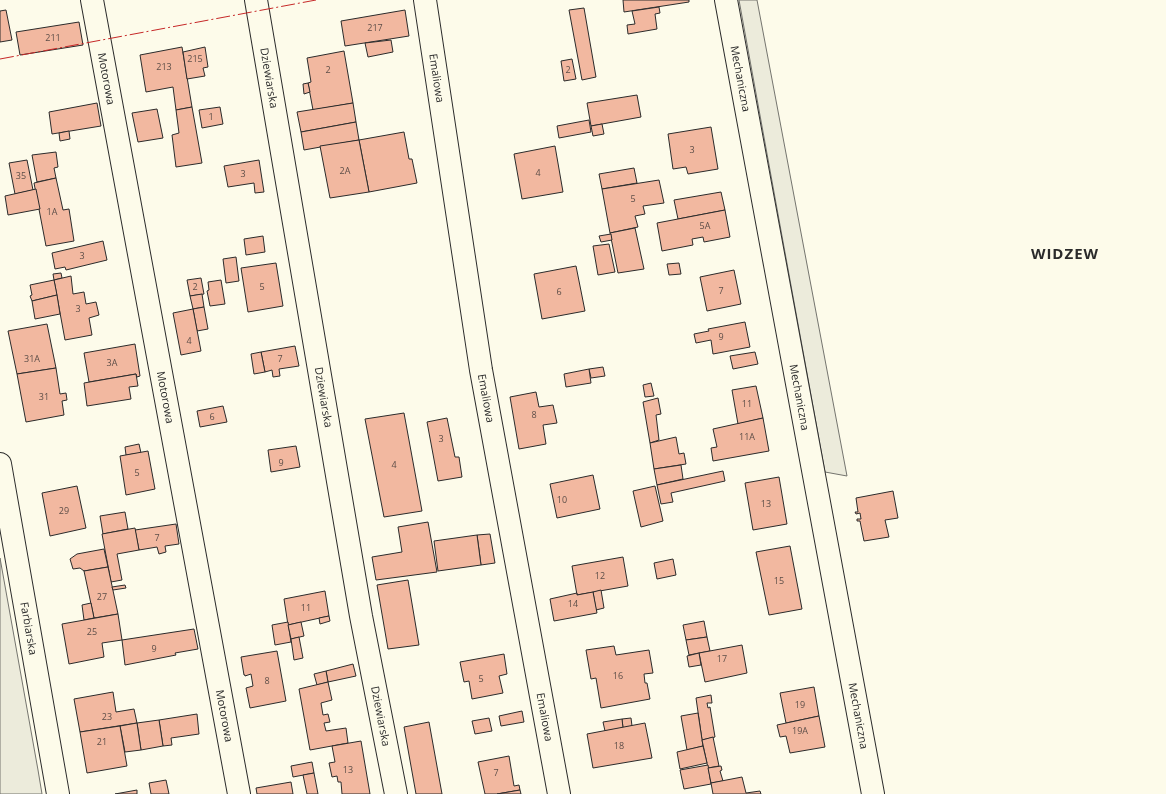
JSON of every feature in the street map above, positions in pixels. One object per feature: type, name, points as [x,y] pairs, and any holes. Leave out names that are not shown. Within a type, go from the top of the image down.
[{"type":"street","name":"Motorowa","points":[[92,0],[238,794]]},
{"type":"street","name":"Dziewiarska","points":[[256,0],[361,616],[396,794]]},
{"type":"street","name":"Emaliowa","points":[[425,0],[481,370],[559,794]]},
{"type":"street","name":"Mechaniczna","points":[[726,0],[873,794]]},
{"type":"street","name":"Farbiarska","points":[[0,464],[58,794]]},
{"type":"shaded area","points":[[739,0],[757,0],[847,476],[825,472]]},
{"type":"shaded area","points":[[0,558],[38,770],[42,794],[0,794]]},
{"type":"building","points":[[623,0],[689,0],[689,2],[624,12]]},
{"type":"building","points":[[659,7],[660,13],[655,14],[657,29],[628,34],[627,25],[635,24],[632,11]]},
{"type":"building","points":[[584,8],[596,77],[582,80],[569,10]]},
{"type":"building","points":[[6,10],[12,40],[0,42],[0,11]]},
{"type":"building","points":[[405,10],[409,36],[345,46],[341,21]]},
{"type":"building","points":[[79,22],[83,45],[20,55],[16,32]]},
{"type":"building","points":[[391,40],[393,52],[368,57],[365,43]]},
{"type":"building","points":[[182,47],[192,107],[176,110],[173,87],[146,92],[140,55]]},
{"type":"building","points":[[205,47],[208,67],[203,68],[205,76],[187,79],[183,52]]},
{"type":"building","points":[[344,51],[353,103],[313,110],[308,83],[311,82],[307,58]]},
{"type":"building","points":[[572,59],[576,79],[564,81],[561,61]]},
{"type":"building","points":[[308,83],[310,92],[304,94],[303,84]]},
{"type":"building","points":[[637,95],[641,117],[591,126],[587,103]]},
{"type":"building","points":[[97,103],[101,126],[52,134],[49,112]]},
{"type":"building","points":[[353,103],[356,122],[301,132],[297,112]]},
{"type":"building","points":[[192,107],[202,163],[176,167],[172,135],[179,133],[176,110]]},
{"type":"building","points":[[220,107],[223,124],[202,128],[199,110]]},
{"type":"building","points":[[157,109],[163,138],[138,142],[132,113]]},
{"type":"building","points":[[589,120],[591,132],[559,138],[557,126]]},
{"type":"building","points":[[356,122],[359,140],[304,150],[301,132]]},
{"type":"building","points":[[602,124],[604,134],[593,136],[591,126]]},
{"type":"building","points":[[711,127],[718,169],[688,174],[686,167],[673,169],[668,134]]},
{"type":"building","points":[[69,131],[70,139],[60,141],[59,133]]},
{"type":"building","points":[[404,132],[409,159],[412,159],[417,183],[369,192],[359,140]]},
{"type":"building","points":[[359,140],[369,192],[330,198],[320,146]]},
{"type":"building","points":[[555,146],[563,192],[522,199],[514,154]]},
{"type":"building","points":[[56,152],[58,167],[54,168],[56,178],[37,182],[32,155]]},
{"type":"building","points":[[27,160],[33,190],[15,194],[9,163]]},
{"type":"building","points":[[259,160],[264,192],[255,193],[254,183],[228,187],[224,166]]},
{"type":"building","points":[[634,168],[637,183],[602,189],[599,174]]},
{"type":"building","points":[[56,178],[63,210],[69,209],[74,241],[46,246],[34,183]]},
{"type":"building","points":[[659,180],[664,203],[643,206],[645,214],[635,216],[638,227],[610,233],[602,189]]},
{"type":"building","points":[[36,189],[40,209],[8,215],[5,196]]},
{"type":"building","points":[[721,192],[725,210],[678,219],[674,200]]},
{"type":"building","points":[[725,210],[730,237],[704,242],[703,237],[692,239],[693,245],[662,251],[657,223]]},
{"type":"building","points":[[635,228],[644,269],[618,273],[610,233]]},
{"type":"building","points":[[611,234],[612,240],[601,242],[599,236]]},
{"type":"building","points":[[263,236],[265,252],[246,255],[244,239]]},
{"type":"building","points":[[103,241],[107,260],[66,270],[65,267],[55,269],[52,253]]},
{"type":"building","points":[[609,244],[615,272],[598,275],[593,246]]},
{"type":"building","points":[[236,257],[239,281],[226,283],[223,259]]},
{"type":"building","points":[[276,263],[283,306],[248,312],[241,268]]},
{"type":"building","points":[[679,263],[681,274],[669,275],[667,264]]},
{"type":"building","points":[[576,266],[585,311],[542,319],[534,274]]},
{"type":"building","points":[[734,270],[741,304],[707,311],[700,277]]},
{"type":"building","points":[[61,273],[62,278],[54,280],[53,274]]},
{"type":"building","points":[[71,276],[73,294],[84,292],[86,304],[96,302],[99,315],[89,318],[92,335],[65,340],[54,280]]},
{"type":"building","points":[[201,278],[204,294],[190,296],[187,280]]},
{"type":"building","points":[[54,280],[57,295],[32,301],[30,296],[32,295],[30,285]]},
{"type":"building","points":[[221,280],[225,304],[210,306],[207,291],[209,290],[208,282]]},
{"type":"building","points":[[202,294],[204,307],[193,309],[190,296]]},
{"type":"building","points":[[57,295],[60,314],[35,319],[32,301]]},
{"type":"building","points":[[204,307],[208,329],[197,331],[193,309]]},
{"type":"building","points":[[193,309],[201,351],[181,355],[173,313]]},
{"type":"building","points":[[745,322],[750,347],[713,354],[711,340],[696,343],[694,334],[709,331],[708,329]]},
{"type":"building","points":[[47,324],[56,368],[17,374],[8,331]]},
{"type":"building","points":[[135,344],[140,376],[137,377],[136,374],[89,382],[84,353]]},
{"type":"building","points":[[295,346],[299,366],[279,369],[280,376],[273,377],[272,370],[265,372],[261,352]]},
{"type":"building","points":[[261,352],[265,372],[254,374],[251,354]]},
{"type":"building","points":[[755,352],[758,364],[733,369],[730,356]]},
{"type":"building","points":[[603,367],[605,376],[591,378],[589,369]]},
{"type":"building","points":[[56,368],[60,394],[66,393],[67,400],[62,401],[64,415],[26,422],[17,374]]},
{"type":"building","points":[[589,369],[591,383],[566,387],[564,374]]},
{"type":"building","points":[[136,374],[138,386],[129,387],[131,399],[87,406],[84,383]]},
{"type":"building","points":[[651,383],[654,396],[645,397],[643,385]]},
{"type":"building","points":[[756,386],[763,418],[738,424],[732,390]]},
{"type":"building","points":[[536,392],[539,407],[553,405],[557,423],[543,425],[546,444],[519,449],[510,397]]},
{"type":"building","points":[[658,398],[661,414],[656,415],[659,440],[650,443],[643,402]]},
{"type":"building","points":[[223,406],[227,422],[200,427],[197,411]]},
{"type":"building","points":[[404,413],[422,511],[384,517],[365,419]]},
{"type":"building","points":[[447,418],[455,457],[459,457],[462,477],[438,481],[427,422]]},
{"type":"building","points":[[763,418],[769,451],[713,461],[711,448],[717,447],[713,429]]},
{"type":"building","points":[[676,437],[679,454],[684,453],[686,464],[654,469],[650,443]]},
{"type":"building","points":[[139,444],[141,453],[126,455],[125,447]]},
{"type":"building","points":[[296,446],[300,467],[271,472],[268,450]]},
{"type":"building","points":[[148,451],[155,489],[126,495],[120,456]]},
{"type":"building","points":[[681,465],[683,479],[657,485],[654,469]]},
{"type":"building","points":[[723,471],[725,481],[671,493],[673,502],[661,504],[657,485]]},
{"type":"building","points":[[593,475],[600,509],[557,518],[550,484]]},
{"type":"building","points":[[779,477],[787,524],[753,530],[745,483]]},
{"type":"building","points":[[77,486],[86,528],[50,536],[42,493]]},
{"type":"building","points":[[655,486],[663,521],[641,527],[633,491]]},
{"type":"building","points":[[893,491],[898,518],[885,520],[889,537],[864,541],[860,521],[857,521],[857,519],[861,519],[860,513],[856,514],[855,512],[858,512],[856,498]]},
{"type":"building","points":[[125,512],[128,529],[103,534],[100,516]]},
{"type":"building","points":[[428,522],[437,572],[376,580],[372,557],[402,552],[398,527]]},
{"type":"building","points":[[176,524],[179,544],[165,546],[166,552],[159,554],[157,547],[139,550],[135,530]]},
{"type":"building","points":[[135,528],[139,550],[117,554],[122,580],[111,582],[102,534]]},
{"type":"building","points":[[490,534],[495,563],[481,565],[477,535]]},
{"type":"building","points":[[477,535],[481,565],[438,571],[434,541]]},
{"type":"building","points":[[790,546],[802,609],[769,615],[756,552]]},
{"type":"building","points":[[104,549],[108,567],[84,571],[80,568],[73,569],[70,559],[77,554]]},
{"type":"building","points":[[623,557],[628,586],[577,595],[572,566]]},
{"type":"building","points":[[673,559],[676,575],[657,579],[654,563]]},
{"type":"building","points":[[108,567],[118,614],[94,618],[84,571]]},
{"type":"building","points":[[408,580],[419,645],[388,649],[377,585]]},
{"type":"building","points":[[125,585],[126,588],[113,590],[112,587]]},
{"type":"building","points":[[601,590],[604,608],[596,610],[593,592]]},
{"type":"building","points":[[325,591],[329,616],[288,625],[284,599]]},
{"type":"building","points":[[593,592],[597,613],[554,621],[550,599],[577,593],[577,595]]},
{"type":"building","points":[[91,603],[94,618],[84,620],[82,605]]},
{"type":"building","points":[[118,614],[122,640],[102,643],[104,657],[69,664],[62,624]]},
{"type":"building","points":[[329,616],[330,621],[320,624],[319,618]]},
{"type":"building","points":[[704,621],[707,637],[686,640],[683,625]]},
{"type":"building","points":[[288,622],[291,642],[275,645],[272,625]]},
{"type":"building","points":[[301,622],[304,636],[291,639],[288,625]]},
{"type":"building","points":[[194,629],[198,649],[125,665],[122,640]]},
{"type":"building","points":[[299,637],[303,658],[294,660],[291,639]]},
{"type":"building","points":[[707,637],[710,651],[689,655],[686,640]]},
{"type":"building","points":[[742,645],[747,673],[705,682],[699,653]]},
{"type":"building","points":[[614,646],[616,655],[649,650],[653,673],[644,674],[650,699],[601,708],[596,678],[591,679],[586,650]]},
{"type":"building","points":[[277,651],[286,701],[250,708],[246,688],[253,686],[251,674],[244,675],[241,657]]},
{"type":"building","points":[[699,653],[701,665],[689,667],[687,656]]},
{"type":"building","points":[[504,654],[507,674],[499,676],[503,693],[472,699],[469,681],[464,682],[460,662]]},
{"type":"building","points":[[353,664],[356,676],[328,682],[326,671]]},
{"type":"building","points":[[326,671],[328,682],[317,685],[314,674]]},
{"type":"building","points":[[328,682],[332,700],[321,703],[323,715],[328,714],[330,722],[324,723],[326,731],[346,728],[348,743],[310,750],[299,689]]},
{"type":"building","points":[[814,687],[819,716],[786,723],[780,693]]},
{"type":"building","points":[[113,692],[116,712],[134,709],[137,723],[80,732],[74,699]]},
{"type":"building","points":[[711,695],[712,703],[707,703],[708,708],[710,707],[715,737],[702,740],[696,698]]},
{"type":"building","points":[[522,711],[524,722],[501,726],[499,716]]},
{"type":"building","points":[[698,713],[703,746],[687,750],[681,716]]},
{"type":"building","points":[[197,714],[199,734],[171,738],[172,745],[163,746],[159,720]]},
{"type":"building","points":[[819,716],[825,747],[790,753],[786,736],[780,737],[777,725]]},
{"type":"building","points":[[489,718],[492,731],[475,734],[472,721]]},
{"type":"building","points":[[631,718],[632,726],[623,728],[622,719]]},
{"type":"building","points":[[622,719],[623,728],[605,731],[603,722]]},
{"type":"building","points":[[159,720],[163,746],[141,750],[137,723]]},
{"type":"building","points":[[429,722],[442,794],[416,794],[404,727]]},
{"type":"building","points":[[137,723],[141,750],[125,752],[120,726]]},
{"type":"building","points":[[645,723],[652,758],[593,768],[587,734]]},
{"type":"building","points":[[120,726],[127,766],[87,773],[80,732]]},
{"type":"building","points":[[713,737],[719,766],[708,768],[702,740]]},
{"type":"building","points":[[361,741],[370,794],[342,794],[341,782],[338,782],[337,776],[332,777],[329,763],[335,762],[332,746]]},
{"type":"building","points":[[703,746],[707,763],[680,769],[677,752]]},
{"type":"building","points":[[509,756],[514,786],[519,785],[520,790],[497,794],[485,794],[478,762]]},
{"type":"building","points":[[312,762],[314,773],[293,777],[291,766]]},
{"type":"building","points":[[708,765],[711,784],[684,789],[680,770]]},
{"type":"building","points":[[721,766],[722,770],[720,771],[723,781],[711,783],[708,768]]},
{"type":"building","points":[[314,773],[318,794],[307,794],[303,775]]},
{"type":"building","points":[[742,777],[746,793],[760,791],[761,794],[713,794],[711,783]]},
{"type":"building","points":[[166,780],[169,794],[151,794],[149,783]]},
{"type":"building","points":[[291,782],[293,794],[257,794],[256,788]]},
{"type":"building","points":[[137,790],[137,794],[115,794]]},
{"type":"building","points":[[520,790],[521,794],[497,794]]},
{"type":"power","points":[[0,59],[316,0]]},
{"type":"district","name":"WIDZEW","points":[[1065,254]]}]
